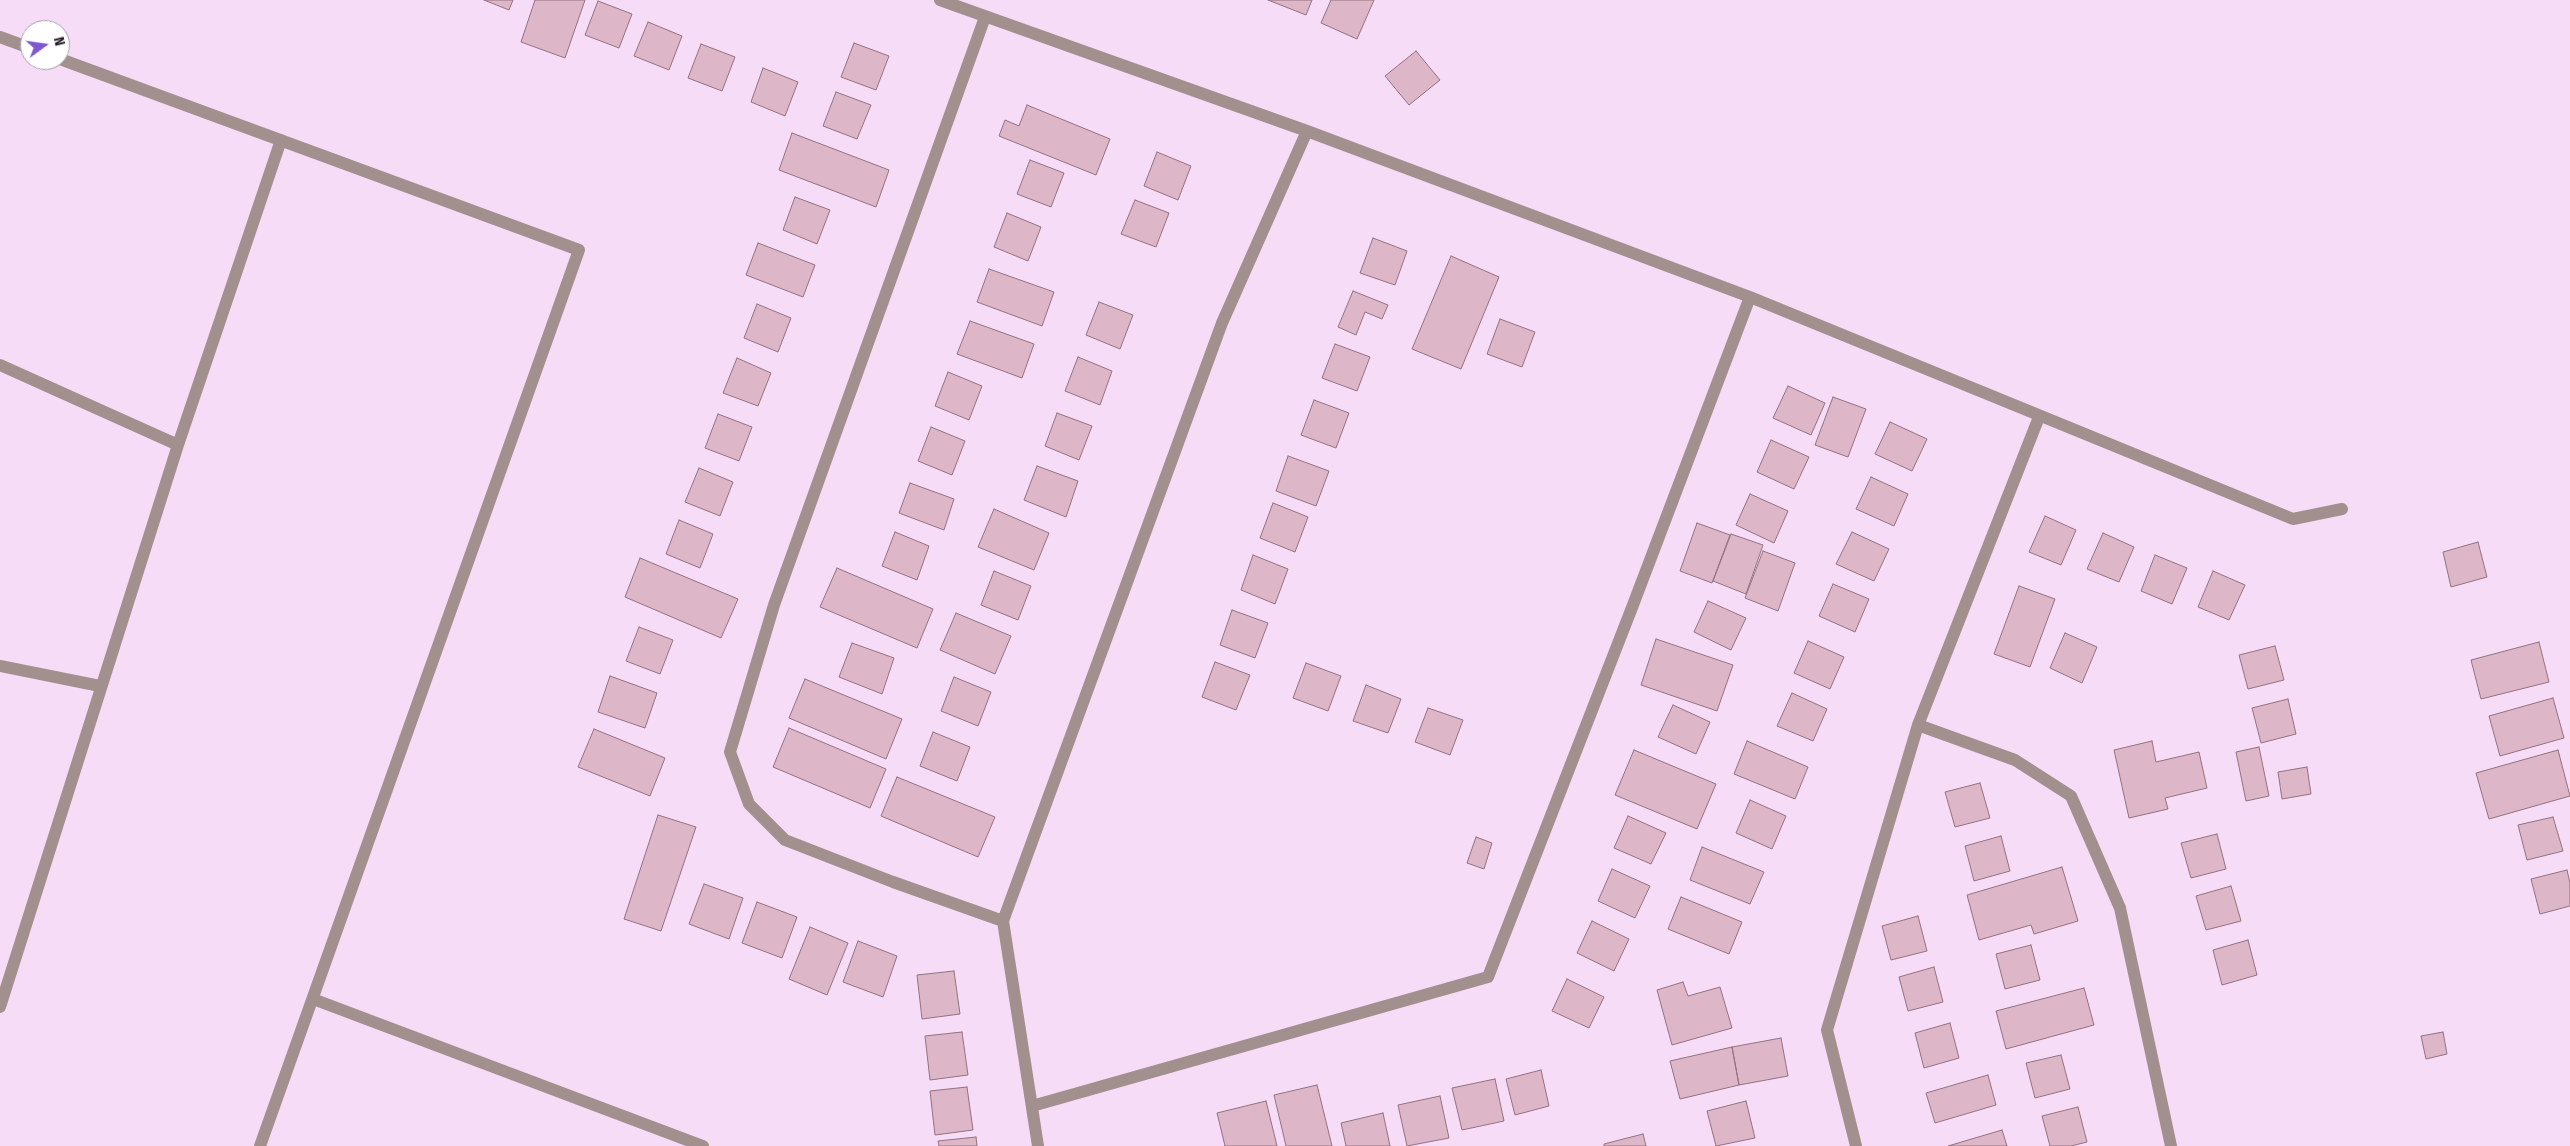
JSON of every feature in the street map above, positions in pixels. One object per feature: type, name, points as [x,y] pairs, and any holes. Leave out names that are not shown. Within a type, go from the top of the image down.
[{"type":"street","points":[[940,0],[1307,131],[1750,297],[2039,417],[2293,519],[2342,509]]},
{"type":"street","points":[[986,17],[777,595],[730,752],[749,804],[785,840],[893,882],[1003,921]]},
{"type":"street","points":[[0,37],[20,44]]},
{"type":"street","points":[[70,63],[578,250],[260,1146]]},
{"type":"street","points":[[1038,1146],[1003,921],[1222,323],[1307,131]]},
{"type":"street","points":[[0,1007],[178,444],[281,140]]},
{"type":"street","points":[[1032,1106],[1488,977],[1633,606],[1750,297]]},
{"type":"street","points":[[0,366],[178,444]]},
{"type":"street","points":[[1856,1146],[1827,1030],[1918,725],[2039,417]]},
{"type":"street","points":[[0,666],[100,686]]},
{"type":"street","points":[[1918,725],[2014,760],[2071,796],[2120,908],[2171,1146]]},
{"type":"street","points":[[313,999],[703,1146]]},
{"type":"building","points":[[484,0],[513,0],[509,10]]},
{"type":"building","points":[[535,0],[585,0],[565,58],[521,42]]},
{"type":"building","points":[[1268,0],[1312,0],[1306,15]]},
{"type":"building","points":[[1331,0],[1374,0],[1357,39],[1321,23]]},
{"type":"building","points":[[598,1],[632,14],[619,48],[585,35]]},
{"type":"building","points":[[648,22],[682,36],[669,70],[634,56]]},
{"type":"building","points":[[854,43],[889,56],[876,90],[841,77]]},
{"type":"building","points":[[701,44],[735,57],[722,91],[688,78]]},
{"type":"building","points":[[1416,51],[1440,80],[1409,105],[1385,76]]},
{"type":"building","points":[[763,68],[798,82],[785,116],[751,102]]},
{"type":"building","points":[[836,92],[871,105],[857,139],[823,126]]},
{"type":"building","points":[[1027,105],[1110,139],[1096,175],[999,136],[1005,120],[1019,126]]},
{"type":"building","points":[[792,133],[889,170],[876,207],[779,170]]},
{"type":"building","points":[[1157,152],[1191,166],[1178,200],[1144,186]]},
{"type":"building","points":[[1030,160],[1064,173],[1051,207],[1017,194]]},
{"type":"building","points":[[795,197],[830,210],[817,244],[783,230]]},
{"type":"building","points":[[1135,200],[1169,213],[1156,247],[1121,234]]},
{"type":"building","points":[[1007,213],[1041,227],[1028,261],[994,247]]},
{"type":"building","points":[[1373,238],[1407,251],[1395,285],[1360,273]]},
{"type":"building","points":[[758,243],[815,265],[803,297],[746,275]]},
{"type":"building","points":[[1451,256],[1499,277],[1461,369],[1412,349]]},
{"type":"building","points":[[989,269],[1054,292],[1042,326],[977,302]]},
{"type":"building","points":[[1353,291],[1388,305],[1382,319],[1365,312],[1356,335],[1338,327]]},
{"type":"building","points":[[1099,302],[1133,315],[1120,349],[1086,335]]},
{"type":"building","points":[[757,304],[791,318],[778,352],[744,338]]},
{"type":"building","points":[[1500,319],[1535,332],[1522,367],[1487,354]]},
{"type":"building","points":[[970,321],[1034,344],[1022,378],[957,354]]},
{"type":"building","points":[[1335,344],[1370,357],[1357,391],[1322,378]]},
{"type":"building","points":[[1078,357],[1112,371],[1100,405],[1065,391]]},
{"type":"building","points":[[737,358],[771,373],[758,406],[723,393]]},
{"type":"building","points":[[948,372],[982,386],[969,420],[935,406]]},
{"type":"building","points":[[1788,386],[1825,403],[1811,435],[1773,418]]},
{"type":"building","points":[[1833,397],[1866,409],[1848,457],[1815,445]]},
{"type":"building","points":[[1314,400],[1349,413],[1336,448],[1301,435]]},
{"type":"building","points":[[1057,413],[1092,426],[1079,460],[1045,446]]},
{"type":"building","points":[[718,414],[752,427],[739,461],[705,448]]},
{"type":"building","points":[[1890,422],[1927,439],[1912,471],[1875,454]]},
{"type":"building","points":[[931,427],[965,441],[952,475],[918,461]]},
{"type":"building","points":[[1771,440],[1809,457],[1794,489],[1757,472]]},
{"type":"building","points":[[1288,456],[1329,471],[1316,506],[1276,491]]},
{"type":"building","points":[[1037,466],[1078,481],[1066,517],[1024,500]]},
{"type":"building","points":[[699,468],[733,482],[720,516],[685,502]]},
{"type":"building","points":[[1871,477],[1908,494],[1894,526],[1856,509]]},
{"type":"building","points":[[910,483],[954,499],[944,530],[899,513]]},
{"type":"building","points":[[1750,494],[1788,511],[1774,543],[1736,525]]},
{"type":"building","points":[[1273,503],[1308,517],[1295,552],[1260,538]]},
{"type":"building","points":[[994,509],[1049,533],[1034,570],[978,547]]},
{"type":"building","points":[[2045,516],[2076,530],[2061,565],[2029,552]]},
{"type":"building","points":[[679,520],[713,534],[700,568],[666,554]]},
{"type":"building","points":[[1697,523],[1730,535],[1712,583],[1680,571]]},
{"type":"building","points":[[895,532],[929,546],[917,580],[882,566]]},
{"type":"building","points":[[1852,532],[1889,549],[1874,581],[1836,564]]},
{"type":"building","points":[[2103,533],[2134,547],[2119,582],[2087,569]]},
{"type":"building","points":[[1731,534],[1763,545],[1746,594],[1713,581]]},
{"type":"building","points":[[2478,542],[2487,577],[2451,587],[2443,552]]},
{"type":"building","points":[[1763,551],[1795,563],[1778,611],[1745,598]]},
{"type":"building","points":[[1253,555],[1288,569],[1275,604],[1241,590]]},
{"type":"building","points":[[2155,555],[2187,568],[2172,604],[2141,591]]},
{"type":"building","points":[[640,558],[738,599],[721,638],[625,597]]},
{"type":"building","points":[[837,568],[933,609],[917,648],[820,607]]},
{"type":"building","points":[[994,571],[1031,586],[1018,620],[981,605]]},
{"type":"building","points":[[2213,571],[2245,585],[2229,620],[2198,607]]},
{"type":"building","points":[[1833,584],[1869,599],[1855,632],[1819,616]]},
{"type":"building","points":[[2019,586],[2055,599],[2030,667],[1994,654]]},
{"type":"building","points":[[1708,601],[1746,618],[1731,650],[1694,632]]},
{"type":"building","points":[[1232,610],[1268,623],[1255,658],[1220,645]]},
{"type":"building","points":[[956,613],[1011,636],[995,674],[940,650]]},
{"type":"building","points":[[639,627],[673,640],[660,674],[626,661]]},
{"type":"building","points":[[2065,633],[2097,647],[2082,683],[2050,668]]},
{"type":"building","points":[[1656,639],[1733,665],[1717,711],[1641,685]]},
{"type":"building","points":[[1808,641],[1844,657],[1830,689],[1794,673]]},
{"type":"building","points":[[2539,642],[2549,682],[2481,699],[2471,660]]},
{"type":"building","points":[[852,643],[894,658],[882,694],[839,677]]},
{"type":"building","points":[[2275,646],[2284,680],[2248,689],[2239,655]]},
{"type":"building","points":[[1215,662],[1250,675],[1236,710],[1202,697]]},
{"type":"building","points":[[1306,663],[1341,676],[1328,711],[1293,698]]},
{"type":"building","points":[[610,676],[657,693],[645,728],[598,712]]},
{"type":"building","points":[[954,677],[991,692],[978,726],[941,711]]},
{"type":"building","points":[[805,679],[902,719],[886,759],[789,718]]},
{"type":"building","points":[[1366,685],[1401,699],[1388,733],[1353,721]]},
{"type":"building","points":[[1792,693],[1827,709],[1813,741],[1777,726]]},
{"type":"building","points":[[2553,698],[2564,738],[2500,756],[2489,716]]},
{"type":"building","points":[[2288,699],[2296,734],[2261,743],[2252,708]]},
{"type":"building","points":[[1673,705],[1710,722],[1696,754],[1658,737]]},
{"type":"building","points":[[1428,708],[1463,720],[1450,755],[1415,742]]},
{"type":"building","points":[[789,728],[886,769],[870,808],[773,767]]},
{"type":"building","points":[[594,729],[665,758],[650,796],[578,767]]},
{"type":"building","points":[[933,732],[970,747],[957,781],[920,766]]},
{"type":"building","points":[[1747,741],[1808,767],[1795,799],[1734,774]]},
{"type":"building","points":[[2152,741],[2156,762],[2199,752],[2207,788],[2165,798],[2168,809],[2129,818],[2114,750]]},
{"type":"building","points":[[2259,747],[2269,796],[2246,801],[2236,752]]},
{"type":"building","points":[[1634,750],[1716,784],[1697,829],[1615,795]]},
{"type":"building","points":[[2558,750],[2570,796],[2489,819],[2476,773]]},
{"type":"building","points":[[2307,767],[2311,794],[2282,799],[2278,772]]},
{"type":"building","points":[[897,777],[995,817],[978,857],[881,816]]},
{"type":"building","points":[[1980,783],[1990,818],[1955,827],[1945,792]]},
{"type":"building","points":[[1750,800],[1786,816],[1772,849],[1736,833]]},
{"type":"building","points":[[658,815],[696,827],[661,931],[624,919]]},
{"type":"building","points":[[1628,816],[1666,833],[1651,864],[1614,848]]},
{"type":"building","points":[[2553,817],[2563,851],[2527,860],[2518,825]]},
{"type":"building","points":[[2217,834],[2226,869],[2191,878],[2181,843]]},
{"type":"building","points":[[2001,836],[2010,871],[1974,881],[1965,846]]},
{"type":"building","points":[[1476,837],[1492,843],[1484,869],[1467,863]]},
{"type":"building","points":[[1702,847],[1764,872],[1750,904],[1690,880]]},
{"type":"building","points":[[2062,867],[2078,921],[2034,934],[2031,925],[1979,940],[1967,895]]},
{"type":"building","points":[[1612,869],[1650,886],[1635,918],[1598,901]]},
{"type":"building","points":[[2567,870],[2570,883],[2570,906],[2540,914],[2531,879]]},
{"type":"building","points":[[704,884],[743,898],[729,939],[689,924]]},
{"type":"building","points":[[2231,886],[2241,921],[2206,930],[2196,896]]},
{"type":"building","points":[[1681,897],[1742,922],[1729,954],[1668,929]]},
{"type":"building","points":[[757,902],[797,917],[782,958],[742,943]]},
{"type":"building","points":[[1918,916],[1927,951],[1891,960],[1882,926]]},
{"type":"building","points":[[1592,921],[1629,939],[1614,971],[1577,953]]},
{"type":"building","points":[[810,927],[848,943],[827,995],[789,979]]},
{"type":"building","points":[[2248,940],[2257,975],[2222,985],[2213,950]]},
{"type":"building","points":[[858,941],[897,956],[883,997],[843,982]]},
{"type":"building","points":[[2031,945],[2040,980],[2005,989],[1996,954]]},
{"type":"building","points":[[1934,967],[1943,1002],[1908,1011],[1899,977]]},
{"type":"building","points":[[954,971],[960,1014],[922,1019],[917,975]]},
{"type":"building","points":[[1567,979],[1604,997],[1589,1028],[1552,1011]]},
{"type":"building","points":[[1683,982],[1688,996],[1720,987],[1732,1028],[1672,1045],[1657,990]]},
{"type":"building","points":[[2084,988],[2094,1025],[2006,1049],[1996,1011]]},
{"type":"building","points":[[1950,1023],[1959,1058],[1924,1068],[1915,1033]]},
{"type":"building","points":[[962,1032],[968,1075],[930,1080],[925,1036]]},
{"type":"building","points":[[2443,1032],[2447,1054],[2426,1059],[2421,1036]]},
{"type":"building","points":[[1781,1038],[1788,1076],[1739,1085],[1732,1047]]},
{"type":"building","points":[[1732,1047],[1739,1085],[1680,1099],[1670,1061]]},
{"type":"building","points":[[2061,1055],[2070,1089],[2035,1098],[2026,1063]]},
{"type":"building","points":[[1541,1070],[1549,1106],[1515,1115],[1506,1079]]},
{"type":"building","points":[[1988,1075],[1996,1105],[1935,1123],[1926,1093]]},
{"type":"building","points":[[1495,1079],[1504,1121],[1462,1130],[1452,1088]]},
{"type":"building","points":[[1317,1085],[1332,1146],[1286,1146],[1274,1095]]},
{"type":"building","points":[[967,1087],[973,1130],[935,1135],[930,1091]]},
{"type":"building","points":[[1440,1096],[1449,1138],[1407,1146],[1398,1105]]},
{"type":"building","points":[[1266,1101],[1277,1146],[1225,1146],[1217,1113]]},
{"type":"building","points":[[1746,1101],[1755,1138],[1716,1146],[1707,1111]]},
{"type":"building","points":[[2078,1107],[2087,1142],[2071,1146],[2050,1146],[2042,1116]]},
{"type":"building","points":[[1383,1113],[1390,1146],[1346,1146],[1341,1123]]},
{"type":"building","points":[[2002,1130],[2007,1146],[1948,1146]]},
{"type":"building","points":[[1643,1134],[1646,1146],[1604,1146],[1604,1144]]},
{"type":"building","points":[[976,1137],[977,1146],[939,1146],[938,1141]]}]
